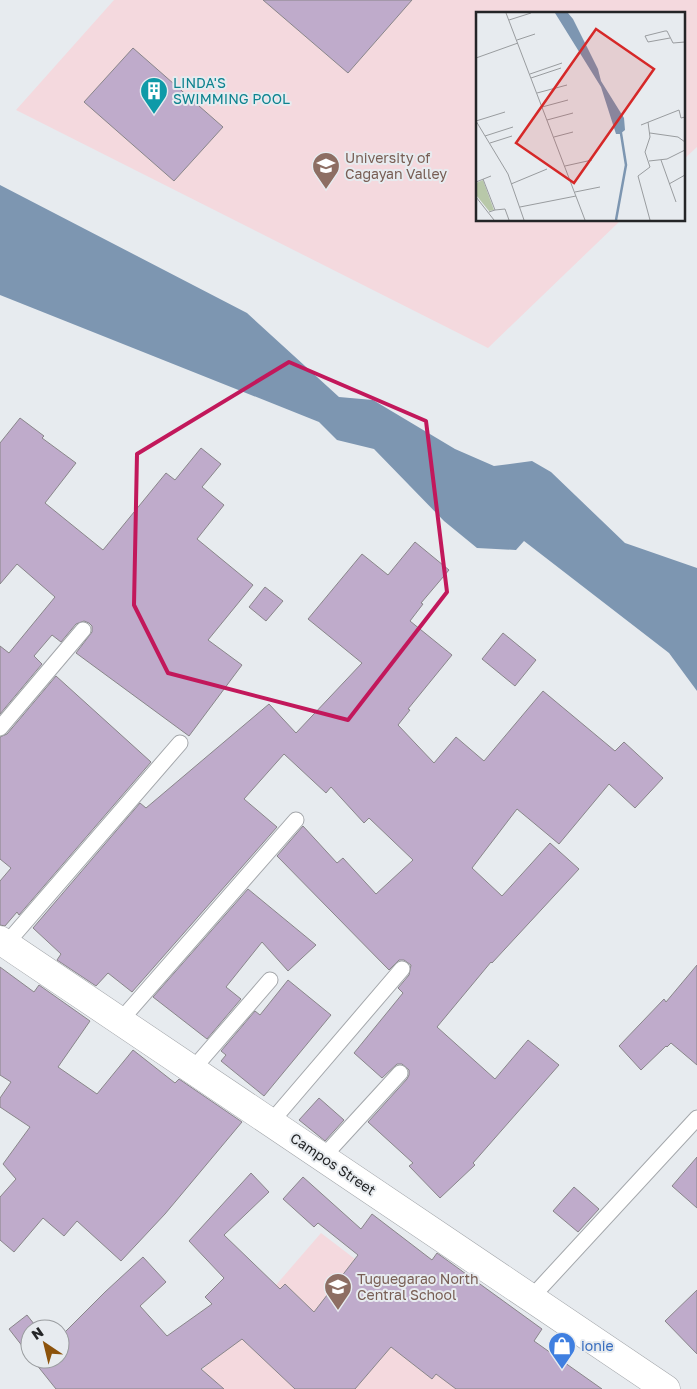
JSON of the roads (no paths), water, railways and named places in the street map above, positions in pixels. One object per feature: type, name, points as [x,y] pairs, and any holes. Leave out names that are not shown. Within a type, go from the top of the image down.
[{"type":"street","name":"Campos Street","points":[[3,942],[666,1389]]},
{"type":"lane","points":[[0,728],[83,630]]},
{"type":"lane","points":[[3,942],[180,743]]},
{"type":"lane","points":[[120,1021],[296,820]]},
{"type":"lane","points":[[271,1122],[402,969]]},
{"type":"lane","points":[[193,1069],[270,980]]},
{"type":"lane","points":[[323,1157],[400,1072]]},
{"type":"lane","points":[[531,1298],[697,1118]]},
{"type":"water","points":[[0,185],[247,313],[339,397],[373,400],[455,449],[494,466],[532,461],[551,472],[625,543],[697,568],[697,691],[669,653],[524,541],[516,550],[477,548],[444,521],[374,449],[337,440],[319,422],[0,295]]},
{"type":"place","name":"LINDA'S SWIMMING POOL","points":[[154,115]]},
{"type":"place","name":"University of Cagayan Valley","points":[[326,190]]},
{"type":"place","name":"Tuguegarao North Central School","points":[[338,1311]]},
{"type":"place","name":"ionie","points":[[562,1370]]}]
